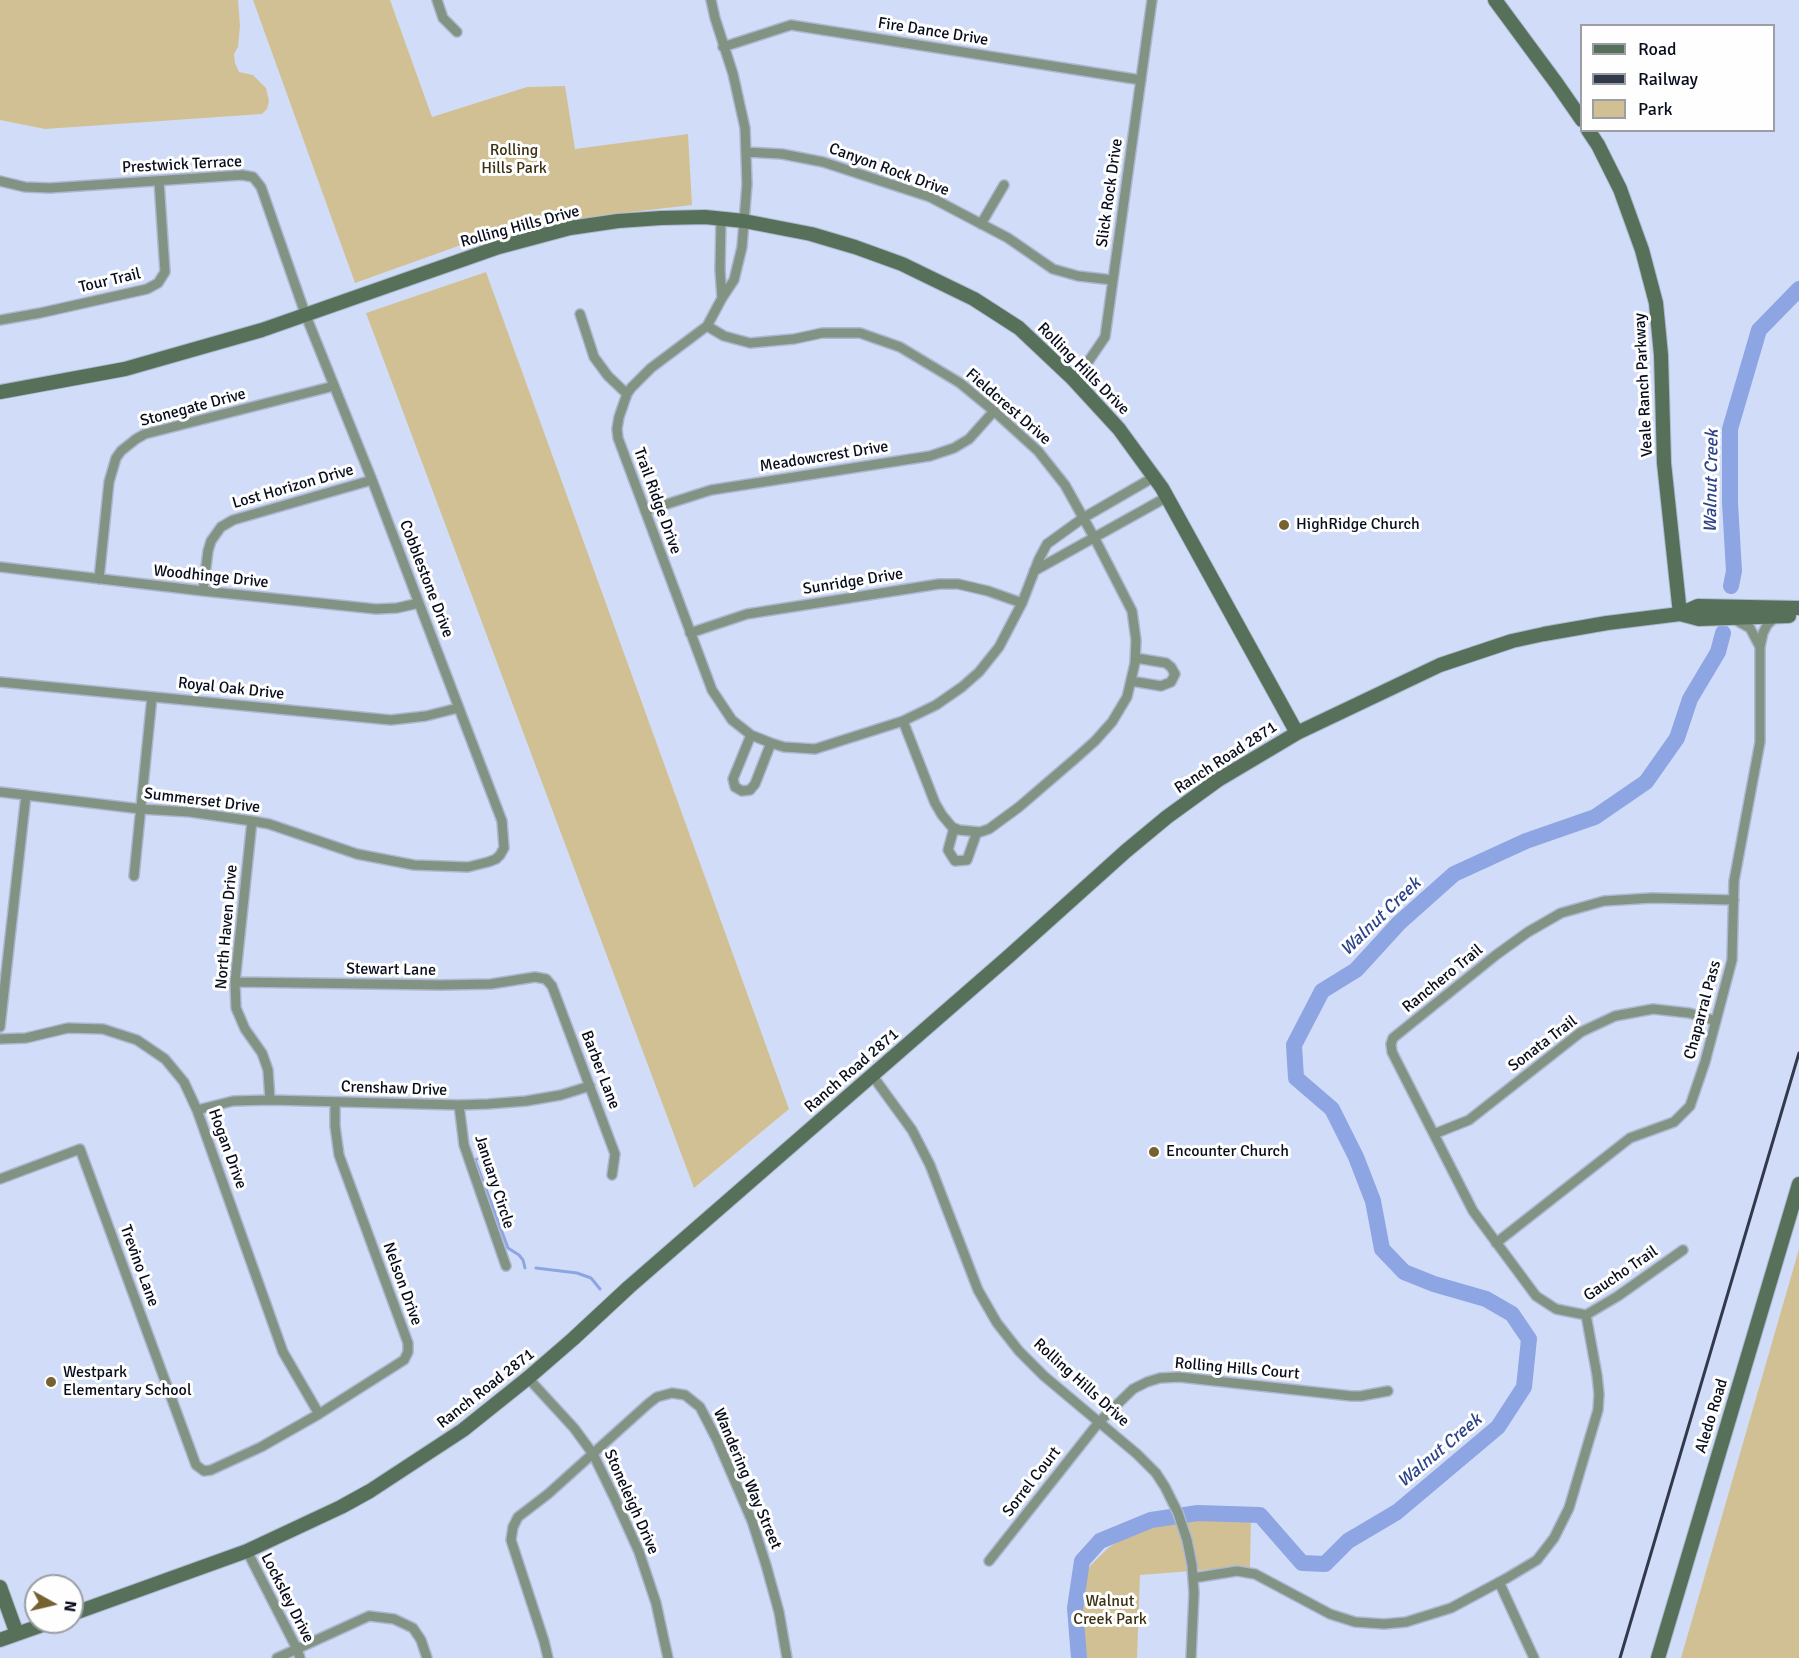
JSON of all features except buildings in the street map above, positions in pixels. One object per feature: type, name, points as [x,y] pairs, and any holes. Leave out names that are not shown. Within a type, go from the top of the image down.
[{"type":"street","points":[[437,0],[444,18],[457,32]]},
{"type":"street","name":"Trail Ridge Drive","points":[[711,0],[739,100],[744,128],[747,184],[742,247],[734,280],[707,326],[640,377],[627,394],[619,417],[618,438],[712,690],[732,720],[751,735],[784,747],[815,749],[903,721],[936,705],[979,672],[999,647],[1022,603],[1038,559],[1047,544],[1083,518],[1154,477]]},
{"type":"street","name":"Slick Rock Drive","points":[[1073,379],[1105,337],[1152,0]]},
{"type":"street","points":[[1495,0],[1580,118]]},
{"type":"street","name":"Fire Dance Drive","points":[[723,47],[791,25],[1141,80]]},
{"type":"street","name":"Veale Ranch Parkway","points":[[1589,132],[1620,189],[1642,250],[1656,303],[1661,355],[1664,462],[1680,614]]},
{"type":"street","name":"Canyon Rock Drive","points":[[746,152],[782,154],[823,162],[930,197],[1008,238],[1053,269],[1078,276],[1113,280]]},
{"type":"street","name":"Prestwick Terrace","points":[[0,181],[25,187],[50,188],[242,175],[253,177],[261,187],[306,316]]},
{"type":"street","name":"Tour Trail","points":[[0,320],[147,289],[158,283],[165,272],[159,181]]},
{"type":"street","points":[[981,224],[1004,185]]},
{"type":"street","name":"Rolling Hills Drive","points":[[0,392],[125,369],[262,330],[499,247],[570,228],[661,218],[722,219],[788,228],[877,254],[974,299],[1018,328],[1073,379],[1119,429],[1167,497],[1297,733]]},
{"type":"street","points":[[722,219],[720,270],[722,298]]},
{"type":"street","points":[[580,315],[597,363],[627,394]]},
{"type":"street","name":"Cobblestone Drive","points":[[306,316],[372,480],[502,821],[504,848],[500,855]]},
{"type":"street","name":"Fieldcrest Drive","points":[[707,326],[724,336],[750,343],[794,339],[822,333],[860,333],[900,347],[960,383],[1038,451],[1065,485],[1095,539],[1132,611],[1136,658],[1126,697],[1117,713],[1095,741],[998,824],[977,832]]},
{"type":"street","name":"Stonegate Drive","points":[[99,579],[109,482],[116,458],[121,451],[145,434],[334,386]]},
{"type":"street","name":"Meadowcrest Drive","points":[[645,511],[711,490],[930,456],[954,448],[969,439],[994,411]]},
{"type":"street","name":"Lost Horizon Drive","points":[[203,591],[208,551],[211,541],[221,527],[233,520],[372,480]]},
{"type":"street","points":[[1034,571],[1167,497]]},
{"type":"street","name":"Woodhinge Drive","points":[[0,567],[376,609],[397,608],[419,603]]},
{"type":"street","name":"Sunridge Drive","points":[[690,633],[747,614],[939,584],[958,584],[988,591],[1022,603]]},
{"type":"street","name":"Ranch Road 2871","points":[[84,1610],[247,1551],[370,1491],[463,1430],[528,1378],[1167,817],[1218,780],[1297,733],[1440,665],[1512,641],[1607,623],[1680,614],[1698,606],[1799,608]]},
{"type":"street","name":"Ranch Road 2871","points":[[1680,614],[1699,619],[1799,616]]},
{"type":"street","name":"Chaparral Pass","points":[[1496,1243],[1630,1138],[1674,1122],[1690,1106],[1706,1062],[1732,960],[1734,881],[1760,742],[1760,647],[1763,633],[1776,616]]},
{"type":"street","points":[[1731,618],[1750,628],[1760,647]]},
{"type":"street","points":[[1131,681],[1161,686],[1171,682],[1175,674],[1172,667],[1166,663],[1136,658]]},
{"type":"street","name":"Royal Oak Drive","points":[[0,682],[391,720],[426,716],[458,708]]},
{"type":"street","points":[[134,876],[152,697]]},
{"type":"street","points":[[903,721],[935,803],[942,815],[954,828],[977,832],[967,860],[955,861],[948,850],[954,828]]},
{"type":"street","points":[[751,735],[733,775],[733,783],[738,789],[746,791],[753,788],[771,742]]},
{"type":"street","name":"Summerset Drive","points":[[0,792],[141,809],[190,812],[252,821],[269,824],[357,854],[414,865],[468,867],[488,862],[500,855]]},
{"type":"street","points":[[0,1027],[26,795]]},
{"type":"street","name":"North Haven Drive","points":[[252,821],[235,982],[236,1008],[245,1029],[262,1053],[268,1070],[270,1100]]},
{"type":"street","name":"Ranchero Trail","points":[[1496,1243],[1473,1211],[1392,1052],[1393,1038],[1496,955],[1528,932],[1562,913],[1604,901],[1652,898],[1734,900]]},
{"type":"street","name":"Stewart Lane","points":[[235,982],[441,985],[491,984],[535,977],[546,978]]},
{"type":"street","name":"Barber Lane","points":[[546,978],[552,986],[615,1154],[612,1175]]},
{"type":"street","name":"Sonata Trail","points":[[1434,1134],[1469,1120],[1581,1032],[1615,1016],[1653,1009],[1689,1013],[1716,1021]]},
{"type":"street","name":"Hogan Drive","points":[[0,1038],[26,1038],[68,1028],[103,1029],[137,1040],[165,1059],[184,1082],[197,1110],[283,1352],[319,1414]]},
{"type":"street","name":"Rolling Hills Drive","points":[[872,1075],[912,1131],[930,1165],[978,1290],[997,1323],[1019,1351],[1044,1376],[1156,1473],[1165,1487],[1178,1513],[1187,1540],[1193,1578],[1191,1658]]},
{"type":"street","name":"Crenshaw Drive","points":[[197,1110],[233,1101],[459,1105],[526,1101],[561,1095],[590,1086]]},
{"type":"street","name":"Nelson Drive","points":[[204,1471],[261,1447],[319,1414],[404,1360],[408,1352],[408,1343],[339,1155],[335,1126],[335,1102]]},
{"type":"street","name":"January Circle","points":[[459,1105],[464,1145],[507,1266]]},
{"type":"street","name":"Trevino Lane","points":[[0,1179],[80,1149],[196,1465],[204,1471]]},
{"type":"street","name":"Aledo Road","points":[[1658,1658],[1799,1184]]},
{"type":"street","name":"Gaucho Trail","points":[[1496,1243],[1536,1296],[1556,1310],[1586,1315],[1618,1296],[1683,1250]]},
{"type":"street","points":[[1193,1578],[1237,1571],[1255,1574],[1330,1614],[1355,1622],[1384,1624],[1406,1622],[1451,1608],[1537,1560],[1554,1538],[1569,1508],[1598,1410],[1599,1394],[1586,1315]]},
{"type":"street","name":"Rolling Hills Court","points":[[1099,1422],[1133,1389],[1160,1378],[1179,1377],[1351,1396],[1388,1391]]},
{"type":"street","name":"Stoneleigh Drive","points":[[528,1378],[574,1428],[593,1454],[639,1552],[656,1603],[668,1658]]},
{"type":"street","name":"Wandering Way Street","points":[[548,1658],[511,1540],[513,1527],[518,1517],[549,1494],[657,1397],[672,1393],[685,1395],[700,1407],[717,1440],[752,1521],[776,1602],[787,1658]]},
{"type":"street","name":"Sorrel Court","points":[[989,1561],[1099,1422]]},
{"type":"street","name":"Locksley Drive","points":[[247,1551],[299,1653]]},
{"type":"street","points":[[1499,1582],[1534,1658]]},
{"type":"street","points":[[0,1587],[17,1634]]},
{"type":"street","points":[[277,1658],[299,1653],[369,1616],[394,1619],[413,1628],[421,1640],[427,1658]]},
{"type":"street","points":[[0,1640],[24,1632]]},
{"type":"green space","points":[[0,0],[238,0],[240,26],[238,47],[234,54],[235,63],[239,72],[253,75],[266,88],[269,101],[267,109],[262,114],[45,129],[0,120]]},
{"type":"green space","name":"Rolling Hills Park","points":[[253,0],[390,0],[432,117],[527,87],[565,86],[575,149],[688,134],[692,205],[597,216],[477,244],[475,240],[355,283]]},
{"type":"green space","points":[[486,272],[789,1109],[694,1188],[366,313]]},
{"type":"green space","points":[[1799,1249],[1799,1658],[1681,1658]]},
{"type":"green space","name":"Walnut Creek Park","points":[[1224,1518],[1251,1518],[1250,1568],[1140,1575],[1137,1658],[1084,1658],[1081,1625],[1082,1594],[1090,1566],[1108,1548],[1130,1534],[1152,1526]]},
{"type":"waterway","name":"Walnut Creek","points":[[1731,586],[1734,571],[1730,503],[1730,429],[1759,330],[1799,289]]},
{"type":"waterway","name":"Walnut Creek","points":[[1079,1658],[1075,1608],[1082,1561],[1100,1541],[1151,1520],[1198,1513],[1260,1515],[1302,1563],[1325,1564],[1348,1541],[1397,1512],[1498,1427],[1524,1387],[1529,1339],[1512,1314],[1486,1299],[1434,1284],[1404,1272],[1382,1249],[1373,1201],[1356,1157],[1332,1109],[1296,1078],[1294,1045],[1322,991],[1356,970],[1399,923],[1454,874],[1526,841],[1595,817],[1646,782],[1677,738],[1690,699],[1718,652],[1723,633]]},
{"type":"waterway","points":[[477,1159],[475,1160],[508,1248],[519,1255],[525,1268]]},
{"type":"waterway","points":[[536,1268],[577,1273],[591,1278],[600,1289]]},
{"type":"railway","points":[[1620,1658],[1799,1053]]},
{"type":"place","name":"HighRidge Church","points":[[1284,525]]},
{"type":"place","name":"Encounter Church","points":[[1154,1152]]},
{"type":"place","name":"Westpark Elementary School","points":[[51,1382]]}]
